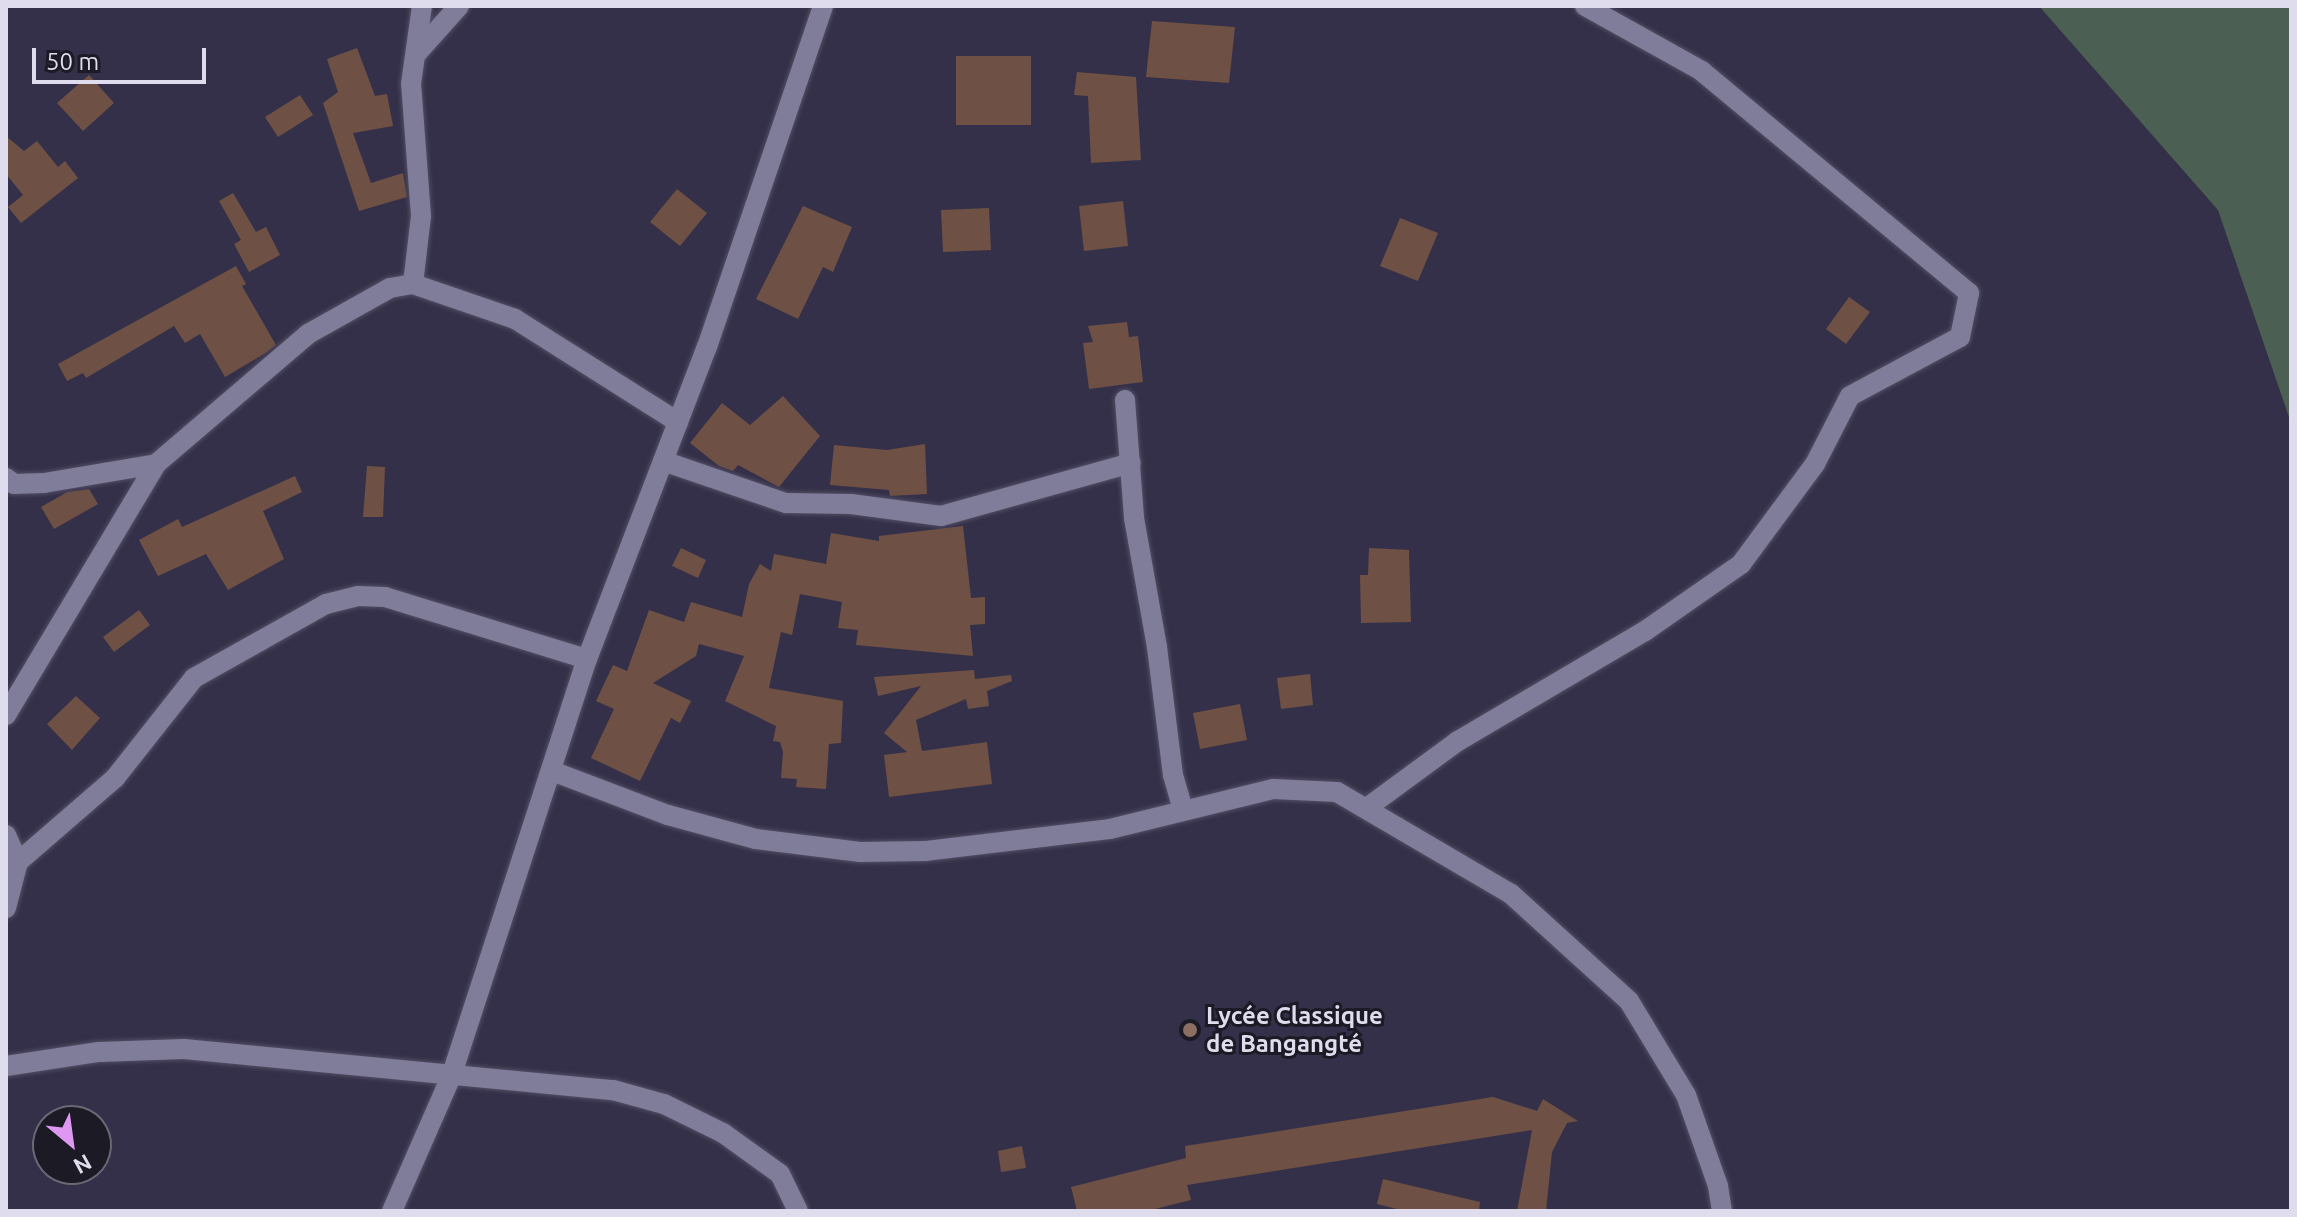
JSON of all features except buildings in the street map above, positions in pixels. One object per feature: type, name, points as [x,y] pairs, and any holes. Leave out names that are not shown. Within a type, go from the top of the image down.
[{"type":"street","points":[[413,284],[421,216],[411,84],[418,52],[422,6]]},
{"type":"street","points":[[418,52],[459,6]]},
{"type":"street","points":[[392,1211],[452,1074],[587,659],[678,422],[823,6]]},
{"type":"street","points":[[1368,807],[1458,741],[1645,631],[1741,564],[1815,464],[1850,396],[1960,337],[1969,293],[1702,71],[1585,6]]},
{"type":"street","points":[[6,715],[156,464],[308,334],[364,300],[413,284],[515,319],[678,422]]},
{"type":"street","points":[[1125,400],[1134,518],[1157,647],[1173,775],[1183,811]]},
{"type":"street","points":[[663,461],[786,503],[851,504],[941,516],[1131,463]]},
{"type":"street","points":[[6,478],[14,484],[44,483],[156,464]]},
{"type":"street","points":[[6,908],[18,862],[115,778],[194,678],[326,604],[358,596],[385,597],[587,659]]},
{"type":"street","points":[[552,771],[668,815],[756,839],[860,852],[1003,843],[1110,829],[1273,789],[1337,792],[1368,807],[1511,894],[1629,1001],[1686,1095],[1718,1186],[1722,1211]]},
{"type":"street","points":[[6,835],[18,862]]},
{"type":"street","points":[[6,1066],[99,1052],[184,1049],[613,1090],[664,1104],[723,1133],[780,1174],[798,1211]]},
{"type":"green space","points":[[2039,6],[2291,6],[2291,423],[2218,210]]},
{"type":"place","name":"Lycée Classique de Bangangté","points":[[1190,1030]]}]
